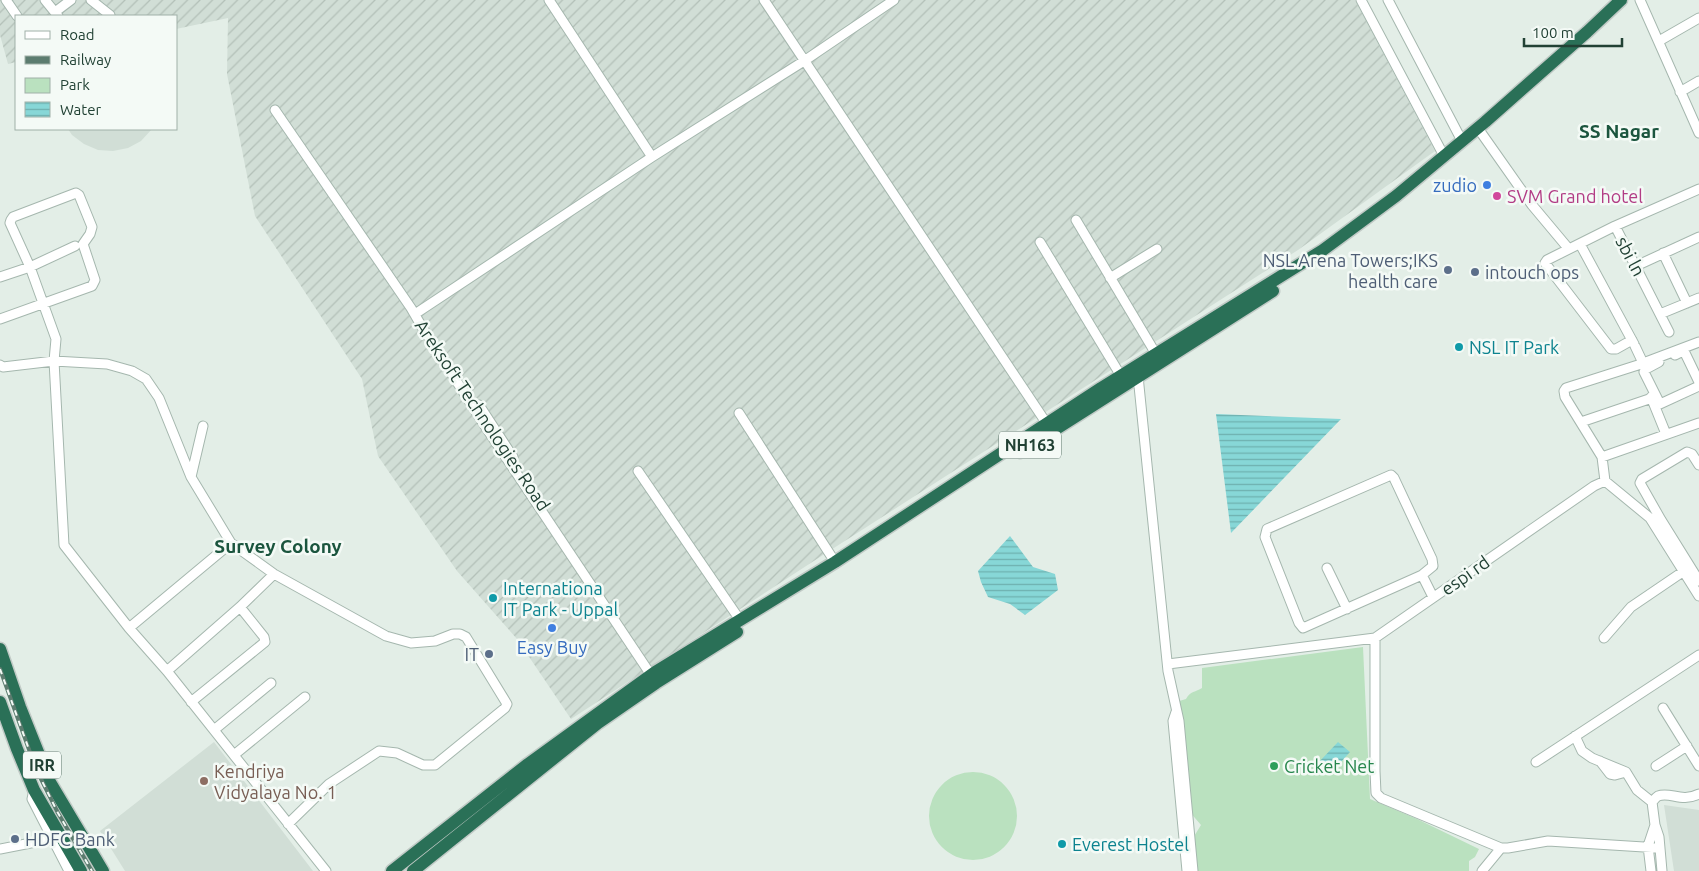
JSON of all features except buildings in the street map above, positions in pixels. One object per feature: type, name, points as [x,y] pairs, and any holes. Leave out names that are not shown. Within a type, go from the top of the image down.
[{"type":"highway","name":"NH163","points":[[413,871],[598,723],[661,680],[1136,372],[1308,270],[1366,229],[1444,156],[1587,32],[1621,0]]},
{"type":"highway","name":"NH163","points":[[392,871],[528,764],[653,674],[1049,428],[1121,376],[1136,372],[1156,354],[1319,253],[1398,199],[1482,134],[1632,0]]},
{"type":"highway","name":"IRR","points":[[0,649],[20,707],[50,782],[103,871]]},
{"type":"highway","name":"IRR","points":[[1,706],[34,790],[81,871]]},
{"type":"street","points":[[6,0],[16,15]]},
{"type":"street","points":[[45,0],[57,14],[71,0]]},
{"type":"street","points":[[91,0],[110,15]]},
{"type":"street","points":[[549,0],[652,157]]},
{"type":"street","points":[[764,0],[1049,428]]},
{"type":"street","points":[[415,314],[652,157],[804,61],[894,0]]},
{"type":"street","points":[[1361,0],[1444,156]]},
{"type":"street","points":[[1388,0],[1462,140]]},
{"type":"street","points":[[1640,0],[1660,41],[1680,92],[1695,114],[1699,133]]},
{"type":"street","points":[[1660,41],[1699,18]]},
{"type":"street","points":[[1680,92],[1699,81]]},
{"type":"street","name":"Areksoft Technologies Road","points":[[275,110],[415,314],[427,324],[539,502],[653,674]]},
{"type":"street","points":[[1482,134],[1532,205],[1568,248]]},
{"type":"street","name":"sbi ln","points":[[1669,332],[1615,226],[1699,189]]},
{"type":"street","points":[[0,319],[44,304],[92,286],[95,280],[83,244],[90,234],[92,227],[76,193],[11,220],[10,223],[30,267],[44,304],[56,338],[54,362],[64,546],[326,871]]},
{"type":"street","points":[[1076,220],[1156,354]]},
{"type":"street","points":[[1615,226],[1568,248],[1545,262],[1611,349],[1634,343]]},
{"type":"street","points":[[1636,266],[1699,238]]},
{"type":"street","points":[[1040,242],[1121,376]]},
{"type":"street","points":[[1580,244],[1634,343],[1640,364],[1656,403]]},
{"type":"street","points":[[0,277],[30,267],[75,246]]},
{"type":"street","points":[[1110,278],[1158,250]]},
{"type":"street","points":[[1663,253],[1687,303]]},
{"type":"street","points":[[1660,314],[1699,298]]},
{"type":"street","points":[[1658,522],[1650,518],[1605,481],[1602,457],[1564,394],[1566,388],[1640,364],[1699,342]]},
{"type":"street","points":[[1686,347],[1699,373]]},
{"type":"street","points":[[1581,422],[1656,403],[1699,384],[1683,352],[1646,369],[1644,372],[1656,403],[1666,434]]},
{"type":"street","points":[[0,365],[54,362],[106,364],[132,371],[146,379],[159,398],[191,477],[231,543],[274,574],[386,636],[411,643],[435,641],[454,634],[466,637],[507,704],[505,708],[434,765],[422,765],[397,754],[378,752],[329,784],[288,824]]},
{"type":"street","points":[[1136,372],[1168,664],[1179,721],[1193,871]]},
{"type":"street","points":[[739,413],[835,562]]},
{"type":"street","points":[[1602,457],[1699,423]]},
{"type":"street","points":[[191,477],[203,426]]},
{"type":"street","points":[[1699,465],[1692,454],[1687,452],[1642,479],[1640,483],[1658,522],[1697,582],[1699,596]]},
{"type":"street","points":[[638,471],[740,620]]},
{"type":"street","points":[[1390,475],[1394,478],[1432,559],[1433,566],[1422,575],[1303,628],[1299,623],[1265,536],[1267,529],[1390,475]]},
{"type":"street","name":"espi rd","points":[[1168,664],[1375,638],[1594,486],[1605,481]]},
{"type":"street","points":[[129,628],[231,543]]},
{"type":"street","points":[[1674,547],[1684,571],[1697,582]]},
{"type":"street","points":[[1327,568],[1347,609]]},
{"type":"street","points":[[1604,638],[1632,607],[1684,571]]},
{"type":"street","points":[[166,671],[240,607],[274,574]]},
{"type":"street","points":[[1422,575],[1433,597]]},
{"type":"street","points":[[191,702],[265,642],[264,637],[240,607]]},
{"type":"street","points":[[1375,638],[1375,771],[1376,793],[1381,798],[1501,848],[1548,841],[1660,848]]},
{"type":"street","points":[[1536,762],[1699,655]]},
{"type":"street","points":[[214,730],[272,683]]},
{"type":"street","points":[[234,755],[305,696]]},
{"type":"street","points":[[1663,708],[1699,766]]},
{"type":"street","points":[[1176,711],[1173,721],[1187,871]]},
{"type":"street","points":[[1575,736],[1582,751],[1592,758],[1626,772],[1637,790],[1652,802],[1655,825],[1659,837],[1662,871]]},
{"type":"street","points":[[1656,766],[1687,746]]},
{"type":"street","points":[[34,790],[32,799],[69,871]]},
{"type":"street","points":[[1652,802],[1658,796],[1671,795],[1689,798],[1699,794]]},
{"type":"street","points":[[1651,871],[1648,846],[1649,838],[1655,825]]},
{"type":"street","points":[[0,847],[51,839]]},
{"type":"street","points":[[1482,871],[1501,848]]},
{"type":"shaded area","points":[[0,0],[1355,0],[1435,151],[1298,250],[571,719],[517,639],[457,571],[378,456],[362,379],[255,216],[227,74],[228,18],[178,29],[178,15],[15,15],[15,62],[8,64],[0,35]]},
{"type":"shaded area","points":[[69,130],[151,130],[141,141],[128,148],[113,151],[98,150],[84,144]]},
{"type":"shaded area","name":"Kendriya Vidyalaya No. 1","points":[[214,742],[313,871],[125,871],[100,831]]},
{"type":"shaded area","points":[[1664,805],[1699,810],[1699,871],[1674,871]]},
{"type":"green space","points":[[1363,647],[1370,799],[1479,849],[1475,857],[1469,861],[1469,871],[1196,871],[1193,838],[1201,825],[1189,811],[1176,702],[1186,699],[1191,693],[1202,688],[1202,668]]},
{"type":"green space","points":[[973,772],[990,776],[1004,785],[1013,799],[1017,816],[1013,833],[1004,847],[990,856],[973,860],[956,856],[942,847],[933,833],[929,816],[933,799],[942,785],[956,776]]},
{"type":"water","points":[[1216,414],[1341,419],[1231,533]]},
{"type":"water","points":[[1010,536],[1033,567],[1055,574],[1058,590],[1025,615],[1010,604],[988,597],[978,571]]},
{"type":"water","points":[[1338,742],[1350,752],[1330,774],[1318,763]]},
{"type":"railway","points":[[0,669],[36,769],[58,813],[92,871]]},
{"type":"place","name":"zudio","points":[[1487,185]]},
{"type":"place","name":"SVM Grand hotel","points":[[1497,196]]},
{"type":"place","name":"NSL Arena Towers;IKS health care","points":[[1448,270]]},
{"type":"place","name":"intouch ops","points":[[1475,272]]},
{"type":"place","name":"NSL IT Park","points":[[1459,347]]},
{"type":"place","name":"Internationa IT Park - Uppal","points":[[493,598]]},
{"type":"place","name":"Easy Buy","points":[[552,628]]},
{"type":"place","name":"IT","points":[[489,654]]},
{"type":"place","name":"Cricket Net","points":[[1274,766]]},
{"type":"place","name":"Kendriya Vidyalaya No. 1","points":[[204,781]]},
{"type":"place","name":"HDFC Bank","points":[[15,839]]},
{"type":"place","name":"Everest Hostel","points":[[1062,844]]},
{"type":"district","name":"SS Nagar","points":[[1619,131]]},
{"type":"district","name":"Survey Colony","points":[[278,546]]}]
